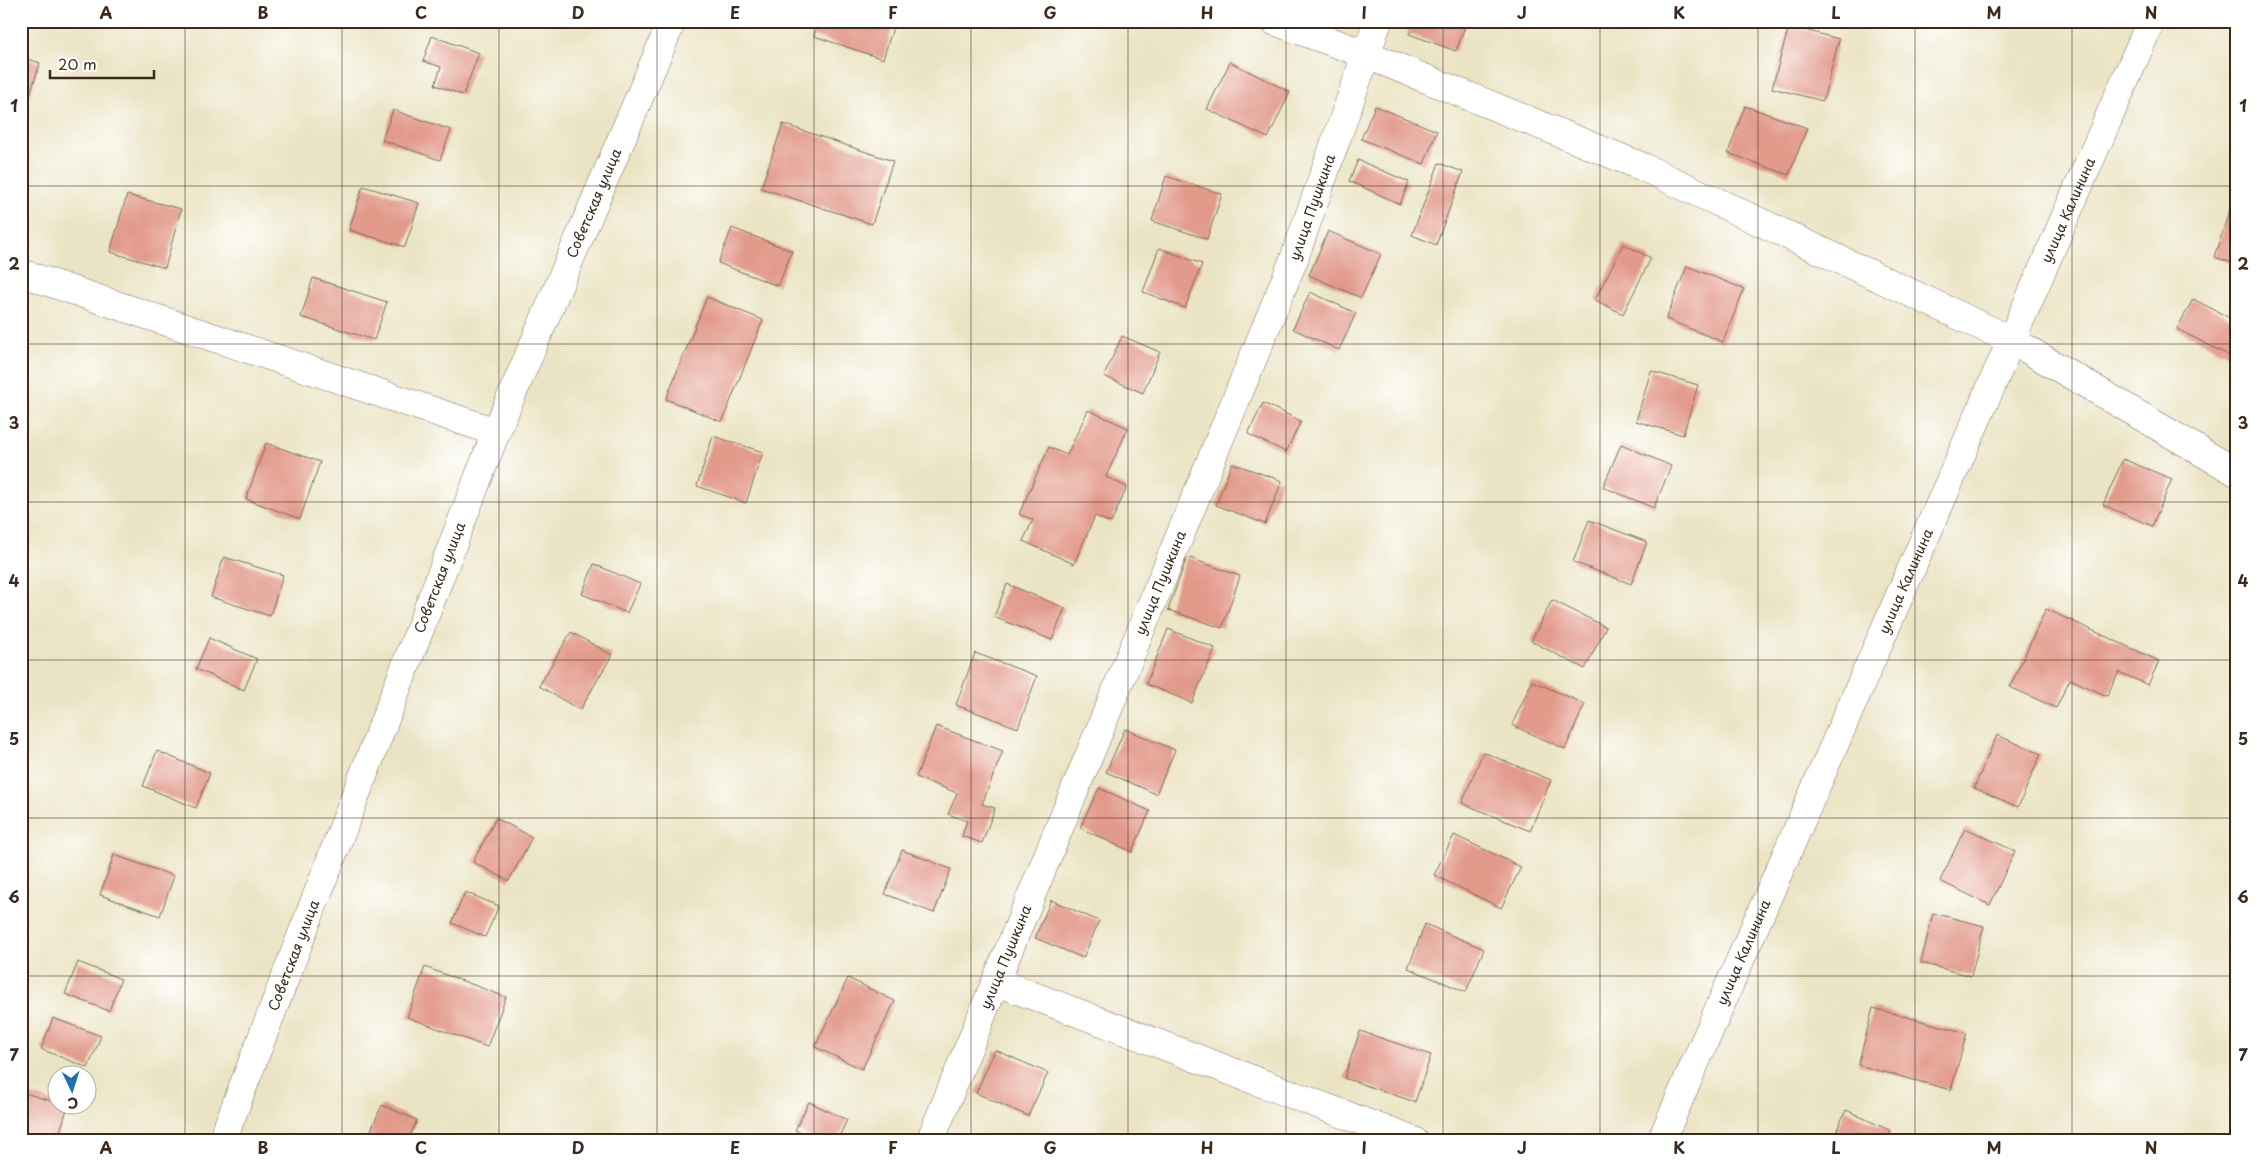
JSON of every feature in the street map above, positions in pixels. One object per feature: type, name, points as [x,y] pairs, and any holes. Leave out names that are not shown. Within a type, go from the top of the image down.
[{"type":"street","name":"Советская улица","points":[[222,1141],[496,432],[672,21]]},
{"type":"street","points":[[1274,21],[1365,54],[1643,167],[2013,341],[2236,472]]},
{"type":"street","name":"улица Пушкина","points":[[930,1141],[1294,259],[1378,21]]},
{"type":"street","name":"улица Калинина","points":[[1661,1141],[2013,341],[2151,21]]},
{"type":"street","points":[[21,274],[496,432]]},
{"type":"street","points":[[997,982],[1414,1141]]},
{"type":"building","points":[[819,21],[895,21],[883,59],[814,36]]},
{"type":"building","points":[[1414,21],[1467,21],[1456,51],[1409,34]]},
{"type":"building","points":[[1789,26],[1839,39],[1823,101],[1772,88]]},
{"type":"building","points":[[432,36],[479,53],[463,95],[435,85],[441,67],[423,61]]},
{"type":"building","points":[[21,57],[40,63],[22,120],[21,120]]},
{"type":"building","points":[[1230,62],[1290,92],[1268,138],[1207,109]]},
{"type":"building","points":[[1375,106],[1437,131],[1424,164],[1361,139]]},
{"type":"building","points":[[1745,106],[1807,128],[1789,175],[1728,153]]},
{"type":"building","points":[[393,110],[451,130],[440,160],[382,140]]},
{"type":"building","points":[[783,124],[893,161],[872,224],[761,188]]},
{"type":"building","points":[[1358,160],[1409,182],[1400,204],[1349,181]]},
{"type":"building","points":[[1439,163],[1463,172],[1436,245],[1412,235]]},
{"type":"building","points":[[1166,176],[1222,194],[1207,239],[1152,221]]},
{"type":"building","points":[[363,186],[419,203],[405,247],[349,230]]},
{"type":"building","points":[[127,195],[181,209],[165,268],[110,252]]},
{"type":"building","points":[[2232,203],[2236,205],[2236,264],[2214,257]]},
{"type":"building","points":[[732,228],[792,251],[778,286],[718,263]]},
{"type":"building","points":[[1328,231],[1381,254],[1361,298],[1309,275]]},
{"type":"building","points":[[1623,244],[1651,258],[1623,314],[1595,300]]},
{"type":"building","points":[[1159,248],[1202,264],[1185,308],[1143,292]]},
{"type":"building","points":[[1687,266],[1744,289],[1723,342],[1666,319]]},
{"type":"building","points":[[313,278],[387,302],[374,340],[301,317]]},
{"type":"building","points":[[1310,292],[1356,313],[1339,350],[1293,329]]},
{"type":"building","points":[[707,297],[763,320],[722,422],[666,399]]},
{"type":"building","points":[[2193,299],[2236,321],[2236,350],[2232,357],[2177,329]]},
{"type":"building","points":[[1122,336],[1160,352],[1143,393],[1104,376]]},
{"type":"building","points":[[1651,371],[1698,385],[1683,435],[1636,421]]},
{"type":"building","points":[[1263,403],[1301,421],[1286,452],[1248,434]]},
{"type":"building","points":[[1088,410],[1128,428],[1106,477],[1127,487],[1111,523],[1095,516],[1074,564],[1023,541],[1033,520],[1019,514],[1049,447],[1067,455]]},
{"type":"building","points":[[713,436],[763,452],[746,503],[697,486]]},
{"type":"building","points":[[266,443],[320,462],[300,519],[246,499]]},
{"type":"building","points":[[1621,444],[1671,466],[1654,508],[1603,487]]},
{"type":"building","points":[[2123,459],[2172,479],[2152,526],[2103,505]]},
{"type":"building","points":[[1232,463],[1282,481],[1265,524],[1216,505]]},
{"type":"building","points":[[1589,520],[1647,542],[1631,584],[1573,562]]},
{"type":"building","points":[[224,557],[283,575],[270,616],[211,597]]},
{"type":"building","points":[[1187,557],[1240,576],[1222,628],[1168,610]]},
{"type":"building","points":[[594,564],[640,584],[627,613],[582,594]]},
{"type":"building","points":[[1007,584],[1065,608],[1052,640],[994,617]]},
{"type":"building","points":[[1552,600],[1606,627],[1585,669],[1531,641]]},
{"type":"building","points":[[2046,609],[2159,661],[2148,685],[2119,672],[2107,696],[2070,679],[2056,708],[2010,687]]},
{"type":"building","points":[[1168,629],[1215,648],[1192,703],[1146,684]]},
{"type":"building","points":[[571,632],[612,655],[580,710],[539,686]]},
{"type":"building","points":[[209,638],[257,659],[244,690],[196,669]]},
{"type":"building","points":[[975,653],[1037,676],[1018,728],[956,705]]},
{"type":"building","points":[[1532,681],[1585,704],[1565,749],[1512,725]]},
{"type":"building","points":[[936,726],[1003,751],[982,804],[995,808],[982,843],[962,836],[967,821],[948,814],[957,793],[916,777]]},
{"type":"building","points":[[1125,729],[1175,750],[1156,794],[1106,772]]},
{"type":"building","points":[[1997,735],[2041,754],[2018,807],[1974,788]]},
{"type":"building","points":[[157,751],[210,773],[196,808],[143,786]]},
{"type":"building","points":[[1483,752],[1551,780],[1530,831],[1462,803]]},
{"type":"building","points":[[1099,788],[1150,811],[1132,852],[1080,828]]},
{"type":"building","points":[[496,818],[532,837],[509,881],[473,862]]},
{"type":"building","points":[[1965,828],[2015,851],[1990,905],[1940,881]]},
{"type":"building","points":[[1454,835],[1521,867],[1501,908],[1434,875]]},
{"type":"building","points":[[902,850],[951,869],[934,913],[885,894]]},
{"type":"building","points":[[114,855],[174,876],[160,916],[100,895]]},
{"type":"building","points":[[465,892],[499,906],[485,937],[452,923]]},
{"type":"building","points":[[1051,900],[1099,921],[1083,958],[1035,938]]},
{"type":"building","points":[[1933,913],[1984,926],[1971,976],[1921,963]]},
{"type":"building","points":[[1425,924],[1484,949],[1466,992],[1408,968]]},
{"type":"building","points":[[78,962],[121,979],[109,1011],[65,994]]},
{"type":"building","points":[[425,967],[506,997],[487,1047],[407,1017]]},
{"type":"building","points":[[848,978],[895,1001],[862,1069],[815,1047]]},
{"type":"building","points":[[1873,1008],[1967,1033],[1951,1090],[1858,1065]]},
{"type":"building","points":[[53,1018],[101,1036],[90,1064],[78,1064],[41,1049]]},
{"type":"building","points":[[1360,1031],[1431,1055],[1415,1102],[1344,1078]]},
{"type":"building","points":[[995,1050],[1048,1073],[1028,1116],[976,1093]]},
{"type":"building","points":[[21,1092],[48,1100],[48,1114],[65,1114],[57,1141],[21,1141]]},
{"type":"building","points":[[809,1102],[847,1120],[837,1141],[818,1141],[795,1130]]},
{"type":"building","points":[[382,1105],[417,1120],[408,1141],[366,1141]]},
{"type":"building","points":[[1846,1110],[1891,1131],[1886,1141],[1832,1141]]}]
